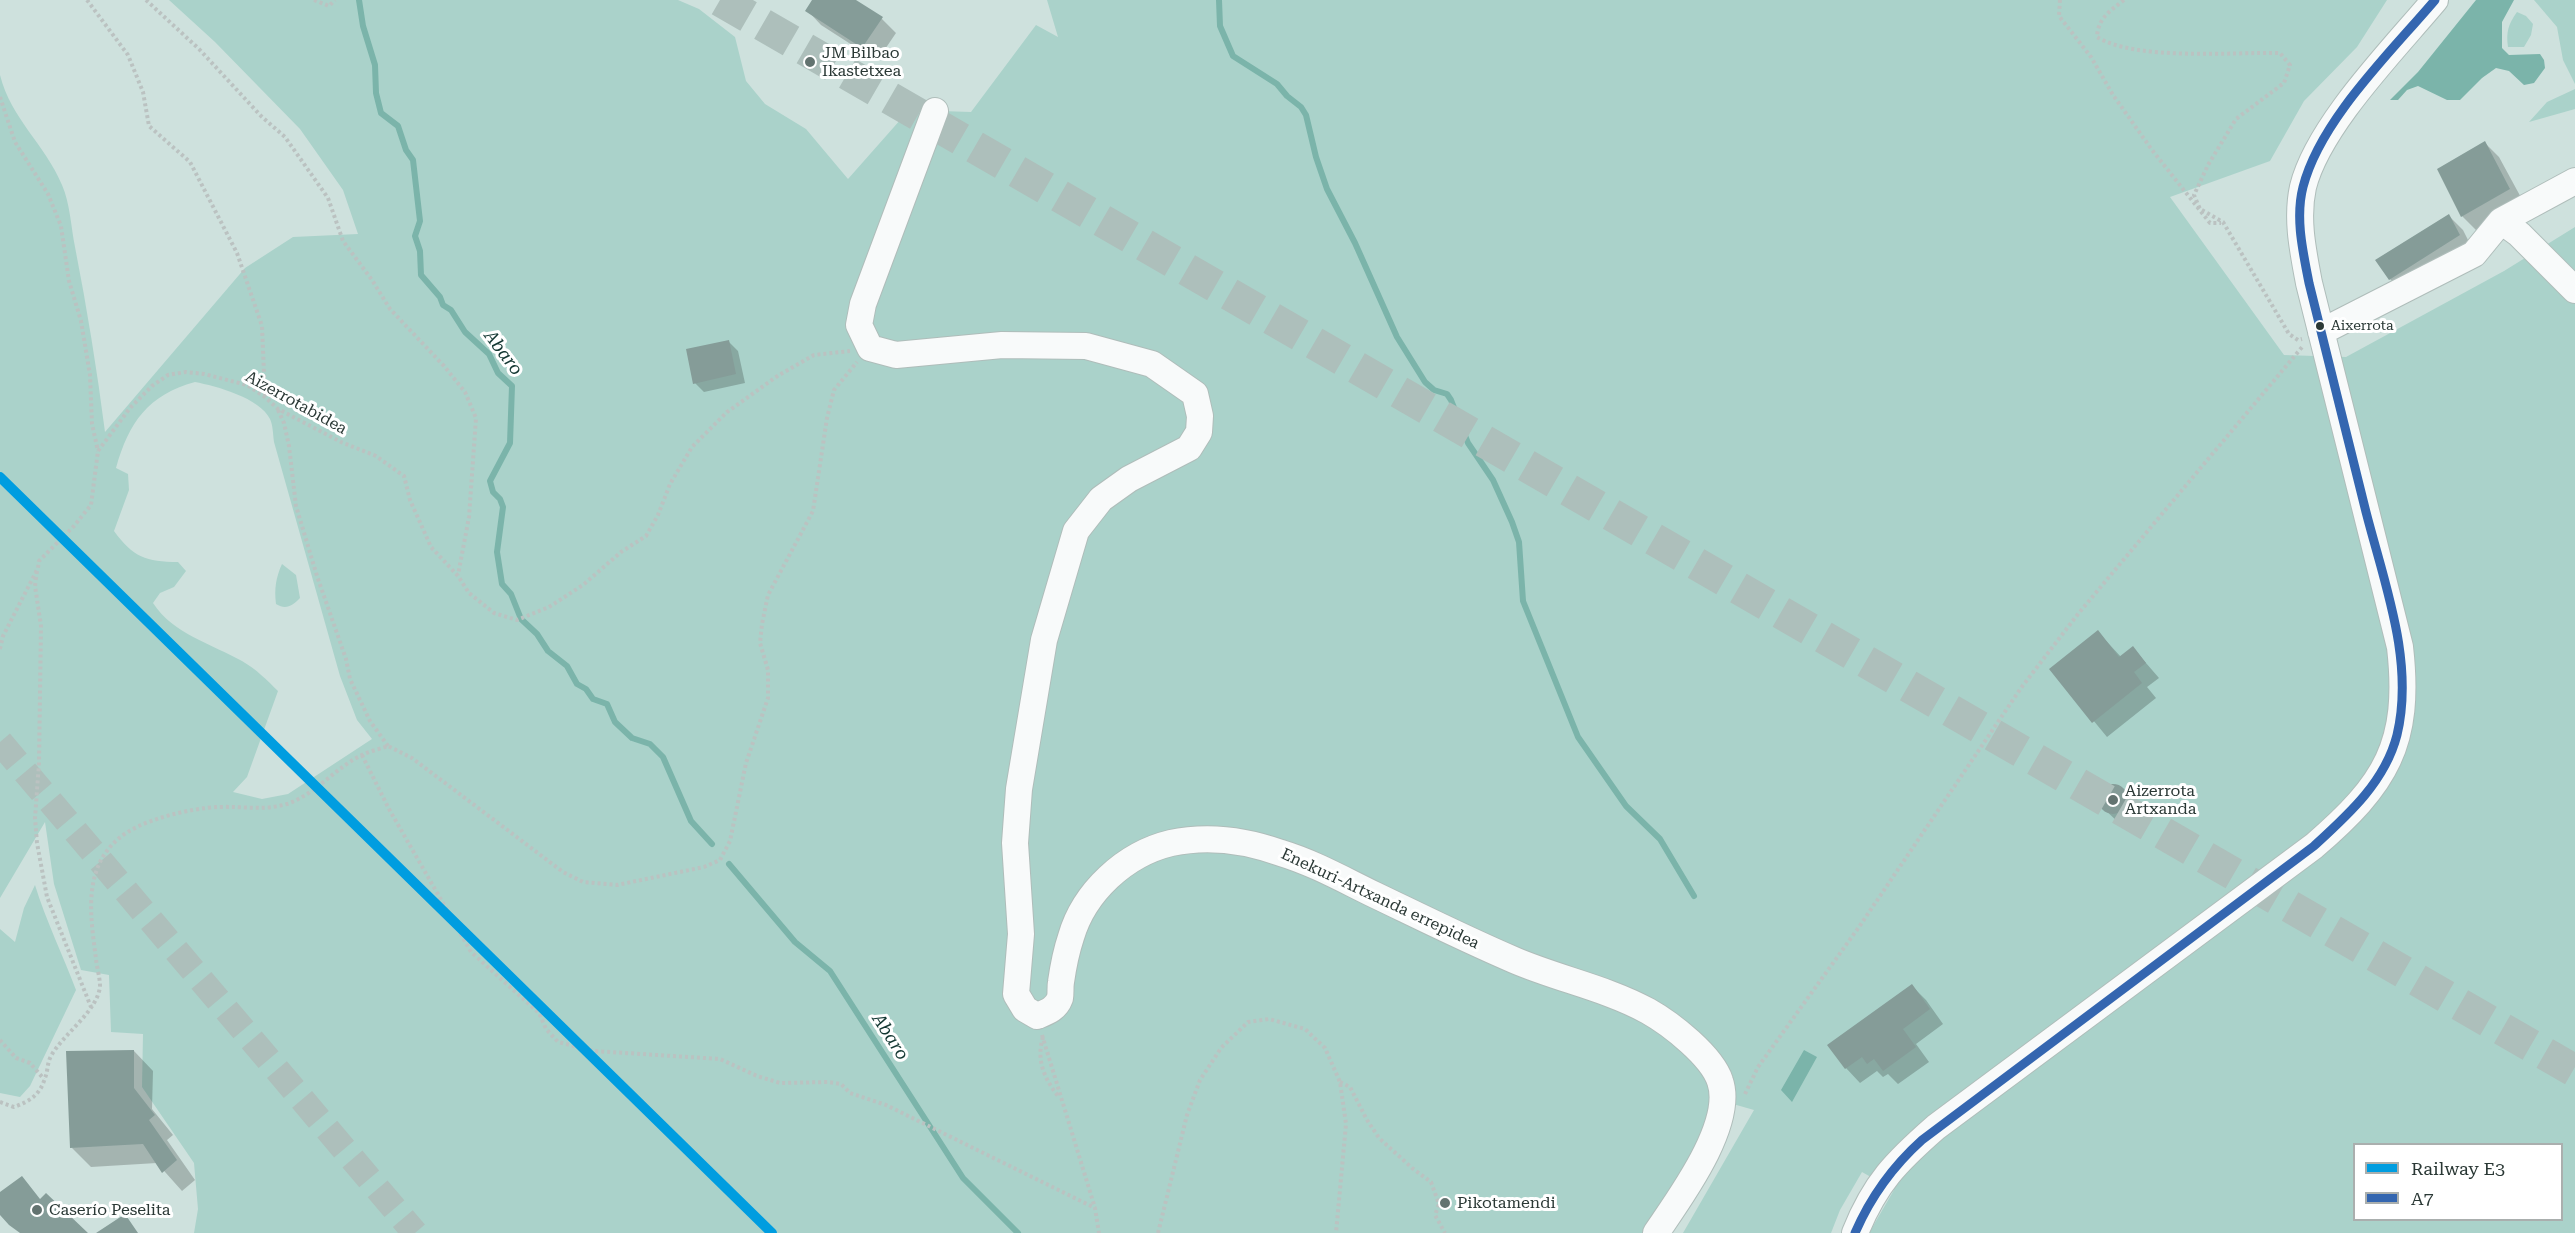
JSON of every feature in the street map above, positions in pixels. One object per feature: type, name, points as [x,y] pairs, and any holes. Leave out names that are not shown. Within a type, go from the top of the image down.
[{"type":"street","points":[[1855,1233],[1867,1204],[1882,1180],[1909,1151],[1936,1127],[2314,846],[2350,815],[2375,784],[2390,756],[2400,723],[2404,682],[2400,647],[2314,335],[2301,231],[2303,188],[2318,148],[2348,105],[2435,0]]},
{"type":"street","points":[[935,111],[863,304],[859,325],[870,348],[896,355],[1002,345],[1086,346],[1152,364],[1195,394],[1200,416],[1198,432],[1189,448],[1129,479],[1101,499],[1076,531],[1044,640],[1019,789],[1015,843],[1021,934],[1016,994],[1040,1026]]},
{"type":"street","points":[[2314,335],[2474,254],[2501,221],[2575,181]]},
{"type":"street","points":[[2501,221],[2519,234],[2575,290]]},
{"type":"street","name":"Enekuri-Artxanda errepidea","points":[[1040,1026],[1060,998],[1061,982],[1071,936],[1081,911],[1100,886],[1120,867],[1166,844],[1196,838],[1232,840],[1281,852],[1318,867],[1517,962],[1624,999],[1651,1012],[1713,1065],[1723,1093],[1709,1147],[1689,1184],[1656,1233]]},
{"type":"path","points":[[87,0],[129,55],[143,92],[149,126],[190,162],[211,198],[237,253],[262,326],[265,397]]},
{"type":"path","points":[[146,0],[200,49],[261,116],[285,137],[328,198],[343,241],[390,309],[465,392],[476,418],[469,517],[458,576]]},
{"type":"path","points":[[314,0],[329,6],[335,0]]},
{"type":"path","points":[[2060,0],[2059,16],[2091,57],[2113,95],[2152,150],[2210,224],[2223,222]]},
{"type":"path","points":[[2124,0],[2107,11],[2097,27],[2097,37],[2106,43],[2139,52],[2280,53],[2290,65],[2284,83],[2236,119],[2208,165],[2194,195],[2200,209],[2223,222],[2289,334],[2298,340],[2314,335]]},
{"type":"path","points":[[0,97],[15,142],[48,194],[61,226],[69,281],[81,321],[90,375],[92,424],[98,451]]},
{"type":"path","points":[[1742,1100],[1758,1067],[1859,927],[2021,688],[2078,614],[2314,335]]},
{"type":"path","points":[[278,410],[284,423],[296,506],[309,552],[346,659],[350,679],[370,721],[388,746],[412,758],[563,872],[583,882],[617,885],[684,872],[720,860],[730,841],[746,763],[768,698],[768,670],[760,643],[768,595],[813,511],[827,418],[834,390],[870,348]]},
{"type":"path","name":"Aizerrotabidea","points":[[0,649],[3,636],[38,568],[39,561],[74,526],[91,505],[98,451],[129,408],[152,386],[168,375],[186,372],[204,374],[247,385],[265,397],[278,410],[340,442],[376,456],[404,476],[410,500],[431,547],[458,576],[470,593],[494,613],[517,620],[549,607],[583,585],[621,552],[646,536],[658,515],[670,484],[692,447],[727,411],[778,375],[814,355],[870,348]]},
{"type":"path","points":[[38,568],[35,586],[41,626],[39,763],[35,818],[37,843],[47,897],[92,1007]]},
{"type":"path","points":[[0,1102],[14,1107],[33,1100],[45,1079],[50,1059],[60,1041],[92,1007],[100,987],[90,916],[92,886],[101,859],[117,839],[158,820],[194,810],[220,807],[262,810],[286,804],[307,795],[362,755],[388,746]]},
{"type":"path","points":[[362,755],[389,809],[471,952],[538,1013],[546,1029],[558,1042],[594,1051],[720,1059],[757,1076],[780,1083],[841,1084],[850,1093],[886,1105],[1095,1208]]},
{"type":"path","points":[[1158,1233],[1184,1136],[1187,1115],[1200,1080],[1221,1048],[1248,1022],[1269,1019],[1305,1029],[1325,1048],[1340,1082],[1346,1124],[1336,1233]]},
{"type":"path","points":[[1040,1026],[1060,1099],[1095,1208],[1098,1233]]},
{"type":"path","points":[[1040,1026],[1039,1051],[1044,1074],[1060,1099]]},
{"type":"path","points":[[0,1041],[16,1058],[30,1063],[45,1079]]},
{"type":"path","points":[[1340,1082],[1350,1087],[1379,1138],[1431,1182],[1438,1204],[1435,1215],[1445,1233]]},
{"type":"shaded area","points":[[169,0],[678,0],[699,9],[735,37],[746,81],[765,104],[806,129],[848,179],[909,110],[971,112],[1036,25],[1058,37],[1047,0],[2387,0],[2357,47],[2304,101],[2270,161],[2170,197],[2284,355],[2346,357],[2504,271],[2575,227],[2575,1233],[1869,1233],[1894,1190],[1862,1172],[1840,1210],[1831,1233],[1683,1233],[1754,1110],[1712,1098],[1707,1131],[1642,1233],[194,1233],[198,1209],[194,1163],[142,1087],[143,1034],[111,1032],[109,975],[81,970],[54,884],[45,822],[0,898],[0,75],[12,105],[55,170],[65,192],[88,316],[105,432],[245,268],[293,237],[358,234],[343,190],[300,129],[215,42]],"holes":[[[195,382],[247,399],[257,405],[270,419],[274,442],[340,676],[357,720],[372,739],[288,794],[262,799],[233,792],[247,777],[278,691],[247,664],[194,637],[161,614],[153,603],[160,593],[174,587],[186,571],[178,562],[157,561],[141,556],[128,547],[114,531],[129,490],[128,474],[116,468],[134,424],[153,403],[165,394]]]},
{"type":"shaded area","points":[[2476,0],[2514,0],[2502,22],[2502,48],[2509,55],[2540,54],[2545,68],[2534,83],[2524,85],[2509,71],[2496,68],[2482,78],[2460,100],[2447,100],[2418,86],[2407,90],[2398,100],[2390,100],[2418,72]]},
{"type":"shaded area","points":[[2534,0],[2575,0],[2575,84],[2563,60],[2557,27]]},
{"type":"shaded area","points":[[2517,12],[2526,16],[2533,24],[2531,35],[2524,47],[2508,47],[2508,29]]},
{"type":"shaded area","points":[[2575,89],[2575,109],[2529,122],[2547,102]]},
{"type":"shaded area","points":[[282,564],[296,575],[300,598],[286,607],[276,604],[275,599],[276,583]]},
{"type":"shaded area","points":[[35,885],[76,990],[30,1086],[20,1097],[0,1093],[0,929],[15,942],[24,908]]},
{"type":"shaded area","points":[[1804,1050],[1817,1057],[1792,1102],[1781,1090]]},
{"type":"building","points":[[812,0],[856,0],[883,17],[862,48],[805,11]]},
{"type":"building","points":[[2485,141],[2510,189],[2461,217],[2437,169]]},
{"type":"building","points":[[2449,214],[2460,235],[2389,280],[2375,260]]},
{"type":"building","points":[[729,340],[736,374],[693,384],[686,349]]},
{"type":"building","points":[[2098,630],[2119,657],[2133,646],[2146,663],[2134,672],[2142,683],[2092,723],[2049,669]]},
{"type":"building","name":"Aizerrota Artxanda","points":[[2113,784],[2124,788],[2128,799],[2124,810],[2113,814],[2102,810],[2098,799],[2102,788]]},
{"type":"building","points":[[1912,984],[1930,1009],[1903,1029],[1916,1047],[1883,1071],[1874,1059],[1867,1064],[1862,1057],[1845,1069],[1827,1045]]},
{"type":"building","points":[[134,1050],[134,1088],[155,1115],[149,1120],[177,1160],[162,1173],[143,1144],[70,1148],[66,1051]]},
{"type":"building","name":"Caserío Peselita","points":[[22,1176],[40,1199],[46,1193],[88,1233],[20,1233],[9,1225],[0,1215],[0,1192]]},
{"type":"building","points":[[125,1214],[138,1233],[96,1233]]},
{"type":"waterway","name":"Abaro","points":[[359,0],[363,26],[375,65],[376,93],[381,113],[398,126],[406,150],[413,160],[420,221],[415,236],[420,251],[421,275],[440,297],[443,305],[451,310],[465,332],[489,354],[498,373],[512,386],[510,443],[490,481],[493,492],[500,499],[503,507],[497,552],[502,584],[511,594],[521,619],[537,634],[548,651],[567,666],[577,684],[586,689],[593,699],[607,704],[615,722],[632,738],[650,744],[663,757],[691,821],[712,844]]},
{"type":"waterway","points":[[1219,0],[1220,26],[1233,56],[1277,84],[1301,107],[1306,115],[1316,157],[1327,189],[1355,243],[1397,337],[1425,382],[1434,390],[1447,394],[1468,443],[1493,480],[1519,542],[1523,601],[1578,737],[1626,806],[1660,839],[1694,896]]},
{"type":"waterway","name":"Abaro","points":[[729,864],[795,942],[830,971],[963,1178],[1018,1233]]},
{"type":"tunnel","points":[[720,0],[2575,1071]]},
{"type":"tunnel","points":[[0,742],[415,1233]]},
{"type":"rail line","name":"E3","points":[[0,477],[772,1233]]},
{"type":"transit line","name":"A7","points":[[1855,1233],[1883,1183],[1922,1140],[2314,846],[2352,810],[2384,768],[2397,735],[2402,707],[2400,649],[2388,592],[2309,283],[2304,259],[2300,211],[2303,187],[2312,162],[2325,137],[2378,64],[2435,0]]},
{"type":"place","name":"JM Bilbao Ikastetxea","points":[[810,62]]},
{"type":"place","name":"Aixerrota","points":[[2320,326]]},
{"type":"place","name":"Aizerrota Artxanda","points":[[2113,800]]},
{"type":"place","name":"Pikotamendi","points":[[1445,1203]]},
{"type":"place","name":"Caserío Peselita","points":[[37,1210]]}]
